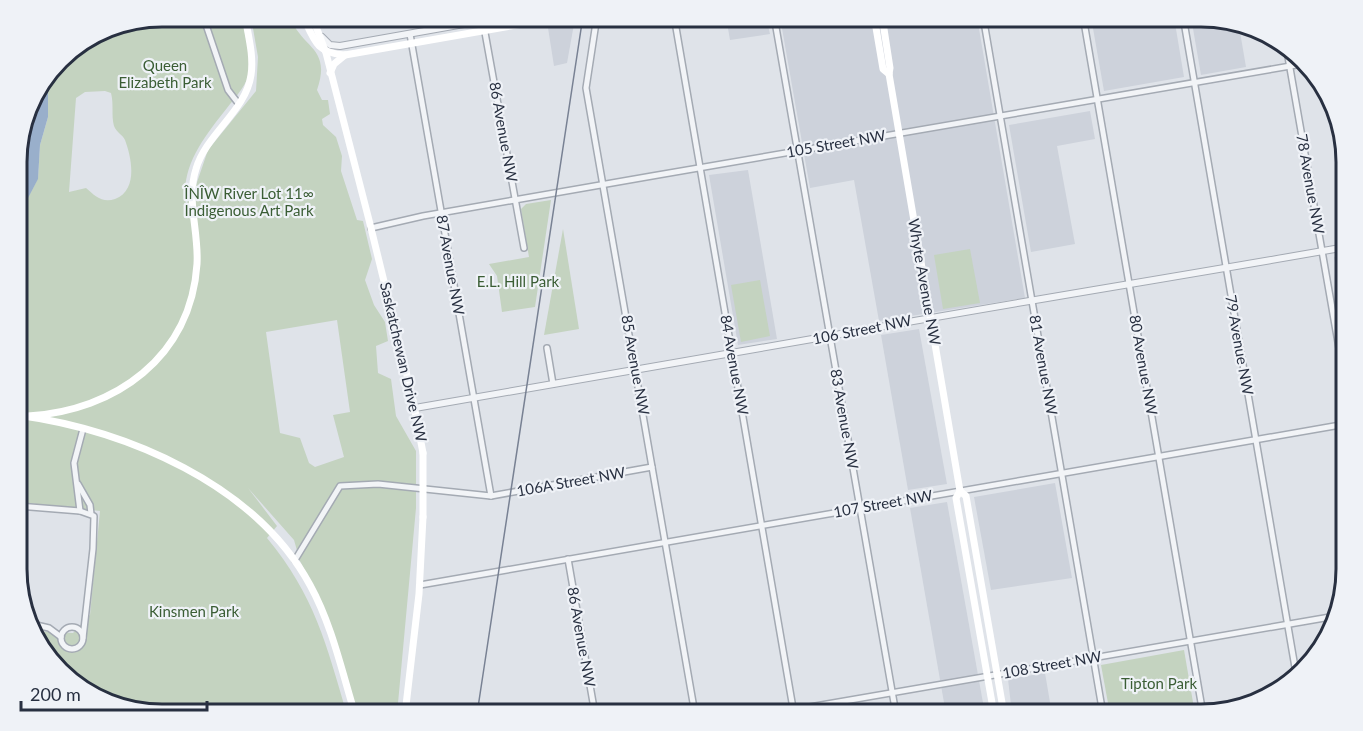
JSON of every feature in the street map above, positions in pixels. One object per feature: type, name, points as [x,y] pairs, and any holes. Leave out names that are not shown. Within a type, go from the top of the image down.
[{"type":"main road","points":[[28,416],[70,411],[114,395],[152,364],[176,334],[190,303],[196,272],[197,245],[192,200],[196,168],[210,141],[238,103],[251,76],[252,62],[247,27]]},
{"type":"main road","name":"Saskatchewan Drive NW","points":[[308,27],[317,44],[326,53]]},
{"type":"main road","name":"Saskatchewan Drive NW","points":[[317,27],[322,37],[371,228],[415,408],[423,453],[420,585],[406,704]]},
{"type":"main road","points":[[326,53],[345,55],[507,27]]},
{"type":"main road","name":"Whyte Avenue NW","points":[[876,27],[883,69],[889,74]]},
{"type":"main road","name":"Whyte Avenue NW","points":[[884,27],[889,74],[960,491],[956,498],[992,704]]},
{"type":"main road","points":[[330,73],[334,64],[345,55]]},
{"type":"main road","points":[[28,416],[83,429],[161,458],[213,484],[258,518],[295,560],[322,610],[352,704]]},
{"type":"main road","name":"Whyte Avenue NW","points":[[960,491],[966,496],[1002,704]]},
{"type":"street","points":[[207,27],[228,90],[238,103]]},
{"type":"street","points":[[322,37],[330,45],[340,46],[444,27]]},
{"type":"street","name":"86 Avenue NW","points":[[484,27],[524,248]]},
{"type":"street","name":"85 Avenue NW","points":[[595,27],[586,87],[693,704]]},
{"type":"street","name":"84 Avenue NW","points":[[676,27],[793,704]]},
{"type":"street","name":"83 Avenue NW","points":[[776,27],[894,704]]},
{"type":"street","name":"81 Avenue NW","points":[[985,27],[1101,704]]},
{"type":"street","name":"80 Avenue NW","points":[[1085,27],[1201,704]]},
{"type":"street","name":"79 Avenue NW","points":[[1185,27],[1295,665]]},
{"type":"street","name":"87 Avenue NW","points":[[410,34],[490,496]]},
{"type":"street","name":"78 Avenue NW","points":[[1289,60],[1336,331]]},
{"type":"street","name":"105 Street NW","points":[[371,228],[441,213],[700,167],[1294,65]]},
{"type":"street","name":"106 Street NW","points":[[415,408],[1336,249]]},
{"type":"street","points":[[547,348],[553,384]]},
{"type":"street","name":"107 Street NW","points":[[420,585],[1336,426]]},
{"type":"street","points":[[80,512],[74,463],[83,429]]},
{"type":"street","name":"106A Street NW","points":[[295,560],[340,486],[378,484],[490,496],[652,467]]},
{"type":"street","points":[[40,626],[49,628],[61,638],[63,644],[72,649],[81,644],[95,532],[94,516],[75,480]]},
{"type":"street","points":[[27,507],[91,514]]},
{"type":"street","name":"86 Avenue NW","points":[[568,559],[594,704]]},
{"type":"street","name":"108 Street NW","points":[[835,704],[1327,617]]},
{"type":"street","points":[[61,638],[64,631],[83,619]]},
{"type":"street","points":[[72,627],[80,631],[83,638]]},
{"type":"shaded area","points":[[573,27],[567,63],[554,66],[548,28]]},
{"type":"shaded area","points":[[728,27],[768,27],[770,34],[730,40]]},
{"type":"shaded area","points":[[782,27],[979,27],[1025,298],[879,321],[854,180],[810,188]]},
{"type":"shaded area","points":[[1093,27],[1176,27],[1184,77],[1104,91]]},
{"type":"shaded area","points":[[1193,27],[1218,28],[1240,33],[1246,67],[1201,75]]},
{"type":"shaded area","points":[[1090,111],[1095,139],[1057,146],[1075,244],[1031,252],[1009,125]]},
{"type":"shaded area","points":[[748,170],[777,339],[738,345],[709,175]]},
{"type":"shaded area","points":[[919,329],[947,484],[908,490],[881,335]]},
{"type":"shaded area","points":[[1055,483],[1072,578],[991,590],[974,497]]},
{"type":"shaded area","points":[[947,502],[983,704],[944,704],[910,508]]},
{"type":"shaded area","points":[[1045,673],[1050,704],[1011,704],[1008,679]]},
{"type":"green space","points":[[154,27],[244,27],[249,55],[248,77],[196,152],[187,177],[186,204],[194,191],[208,150],[256,91],[258,57],[253,27],[295,27],[314,49],[321,65],[317,90],[322,100],[328,100],[330,114],[322,119],[323,125],[336,137],[342,156],[341,171],[357,220],[363,221],[372,259],[365,280],[374,305],[385,322],[388,341],[376,346],[378,373],[391,379],[396,416],[416,451],[416,508],[398,704],[354,704],[317,595],[300,561],[294,540],[248,488],[277,526],[267,538],[297,580],[308,601],[325,643],[344,704],[154,704],[136,701],[119,697],[87,681],[61,658],[50,644],[43,631],[73,633],[90,615],[100,511],[27,503],[27,199],[38,178],[40,145],[48,117],[48,90],[55,80],[80,55],[103,41],[119,34]],"holes":[[[85,92],[111,93],[114,126],[125,140],[130,156],[131,173],[127,189],[122,195],[110,200],[99,198],[86,188],[69,192],[76,98]],[[337,320],[350,412],[333,415],[344,457],[315,467],[309,463],[300,438],[280,433],[266,332]]]},
{"type":"green space","name":"E.L. Hill Park","points":[[551,200],[535,307],[502,312],[497,276],[489,264],[529,257],[521,209],[526,204]]},
{"type":"green space","points":[[563,229],[579,329],[544,335]]},
{"type":"green space","points":[[970,249],[980,303],[943,309],[934,255]]},
{"type":"green space","points":[[760,280],[770,336],[741,342],[731,285]]},
{"type":"green space","name":"Tipton Park","points":[[1184,650],[1193,704],[1108,704],[1101,665]]},
{"type":"water","points":[[48,90],[48,117],[40,145],[38,179],[27,200],[27,154],[30,136],[37,111]]},
{"type":"tram line","points":[[479,704],[581,27]]},
{"type":"park label","name":"Queen Elizabeth Park","points":[[165,74]]},
{"type":"park label","name":"ÎNÎW River Lot 11∞ Indigenous Art Park","points":[[249,202]]},
{"type":"park label","name":"Kinsmen Park","points":[[194,612]]}]
